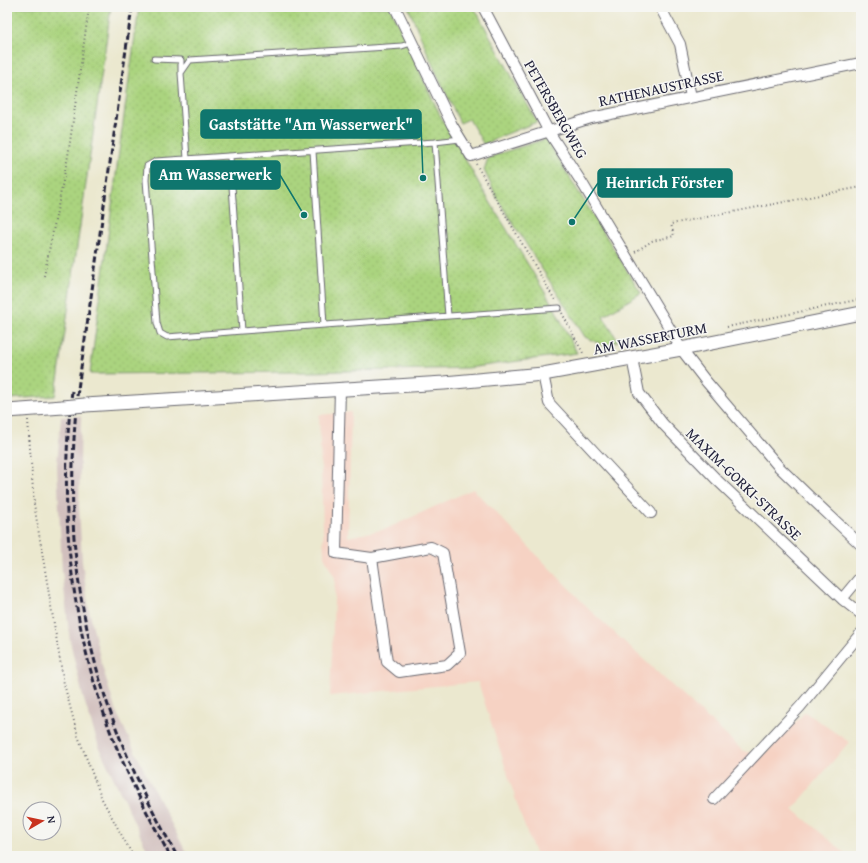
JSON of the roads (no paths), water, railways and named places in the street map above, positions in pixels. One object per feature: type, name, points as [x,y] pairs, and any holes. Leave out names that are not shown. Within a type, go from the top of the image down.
[{"type":"street","points":[[395,7],[460,139]]},
{"type":"street","name":"PETERSBERGWEG","points":[[483,7],[549,132],[584,186],[681,349]]},
{"type":"street","points":[[660,7],[680,44],[692,97]]},
{"type":"street","name":"RATHENAUSTRASSE","points":[[460,139],[471,156],[591,118],[861,63]]},
{"type":"street","name":"AM WASSERTURM","points":[[7,411],[444,383],[543,374],[681,349],[861,313]]},
{"type":"street","points":[[681,349],[705,380],[780,467],[861,545]]},
{"type":"street","name":"MAXIM-GORKI-STRASSE","points":[[632,358],[639,393],[663,424],[717,480],[842,599],[861,614]]},
{"type":"street","points":[[543,374],[549,403],[651,513]]},
{"type":"street","points":[[340,390],[336,553],[372,558],[432,547],[443,553],[460,653],[447,665],[399,672],[387,662],[372,558]]},
{"type":"street","points":[[842,599],[861,576]]},
{"type":"street","points":[[714,799],[800,707],[861,633]]},
{"type":"lane","points":[[181,73],[190,60],[402,46],[411,41]]},
{"type":"lane","points":[[154,59],[181,60],[187,159]]},
{"type":"lane","points":[[460,139],[313,151],[156,161],[147,166],[146,180],[155,299],[157,323],[160,333],[168,337],[559,308]]},
{"type":"lane","points":[[435,142],[448,316]]},
{"type":"lane","points":[[313,151],[324,325]]},
{"type":"lane","points":[[230,157],[242,331]]},
{"type":"railway","points":[[132,7],[77,396],[73,467],[74,538],[76,563],[84,613],[95,662],[109,710],[138,780],[177,856]]},
{"type":"railway","points":[[72,391],[66,479],[67,523],[77,609],[86,652],[98,694],[118,751],[139,797],[170,856]]},
{"type":"place","name":"Gaststätte \"Am Wasserwerk\"","points":[[423,178]]},
{"type":"place","name":"Am Wasserwerk","points":[[304,215]]},
{"type":"place","name":"Heinrich Förster","points":[[572,222]]}]
